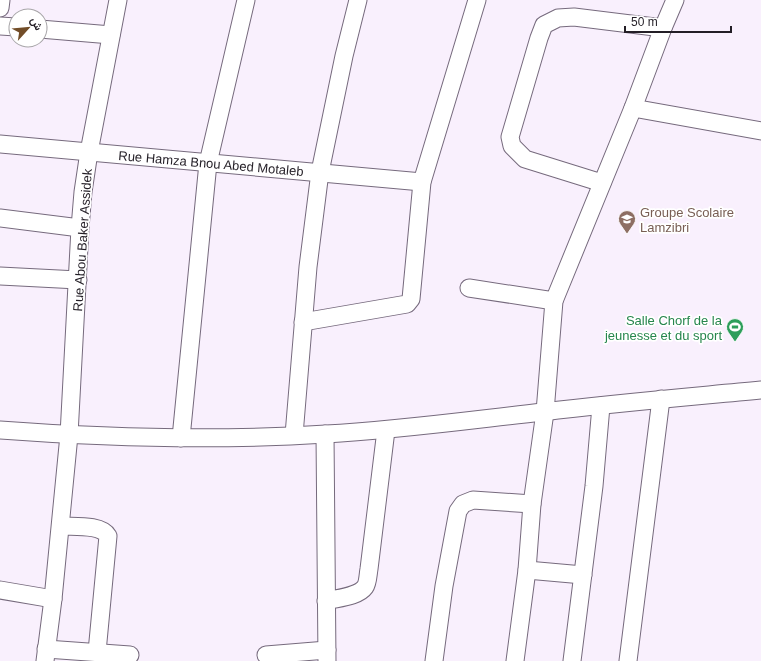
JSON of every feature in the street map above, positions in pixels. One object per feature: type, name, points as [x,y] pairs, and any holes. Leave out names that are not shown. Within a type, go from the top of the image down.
[{"type":"street","points":[[0,8],[1,0]]},
{"type":"street","name":"Rue Abou Baker Assidek","points":[[46,655],[61,526],[69,435],[80,228],[89,152],[118,0]]},
{"type":"street","points":[[181,438],[208,163],[246,0]]},
{"type":"street","points":[[294,435],[303,322],[320,172],[344,56],[358,0]]},
{"type":"street","points":[[303,322],[409,303],[413,291],[422,182],[477,0]]},
{"type":"street","points":[[515,661],[527,570],[532,504],[545,412],[554,301],[633,108],[675,0]]},
{"type":"street","points":[[602,184],[525,158],[512,146],[510,137],[544,25],[558,18],[574,17],[663,28]]},
{"type":"street","points":[[48,30],[111,35]]},
{"type":"street","points":[[633,108],[761,131]]},
{"type":"street","name":"Rue Hamza Bnou Abed Motaleb","points":[[0,144],[422,182]]},
{"type":"street","points":[[0,218],[80,228]]},
{"type":"street","points":[[0,276],[78,280]]},
{"type":"street","points":[[469,288],[554,301]]},
{"type":"street","points":[[0,430],[69,435],[181,438],[325,434],[386,430],[761,390]]},
{"type":"street","points":[[628,661],[662,400]]},
{"type":"street","points":[[572,661],[594,486],[601,406]]},
{"type":"street","points":[[326,601],[352,595],[362,590],[366,586],[386,430]]},
{"type":"street","points":[[266,655],[327,655],[325,434]]},
{"type":"street","points":[[434,661],[444,586],[458,511],[463,504],[470,500],[532,504]]},
{"type":"street","points":[[61,526],[93,528],[102,530],[108,536],[97,652]]},
{"type":"street","points":[[527,570],[583,575]]},
{"type":"street","points":[[0,590],[53,599]]},
{"type":"street","points":[[46,655],[97,652],[130,655]]},
{"type":"place","name":"Groupe Scolaire Lamzibri","points":[[627,234]]},
{"type":"place","name":"Salle Chorf de la jeunesse et du sport","points":[[735,342]]}]
